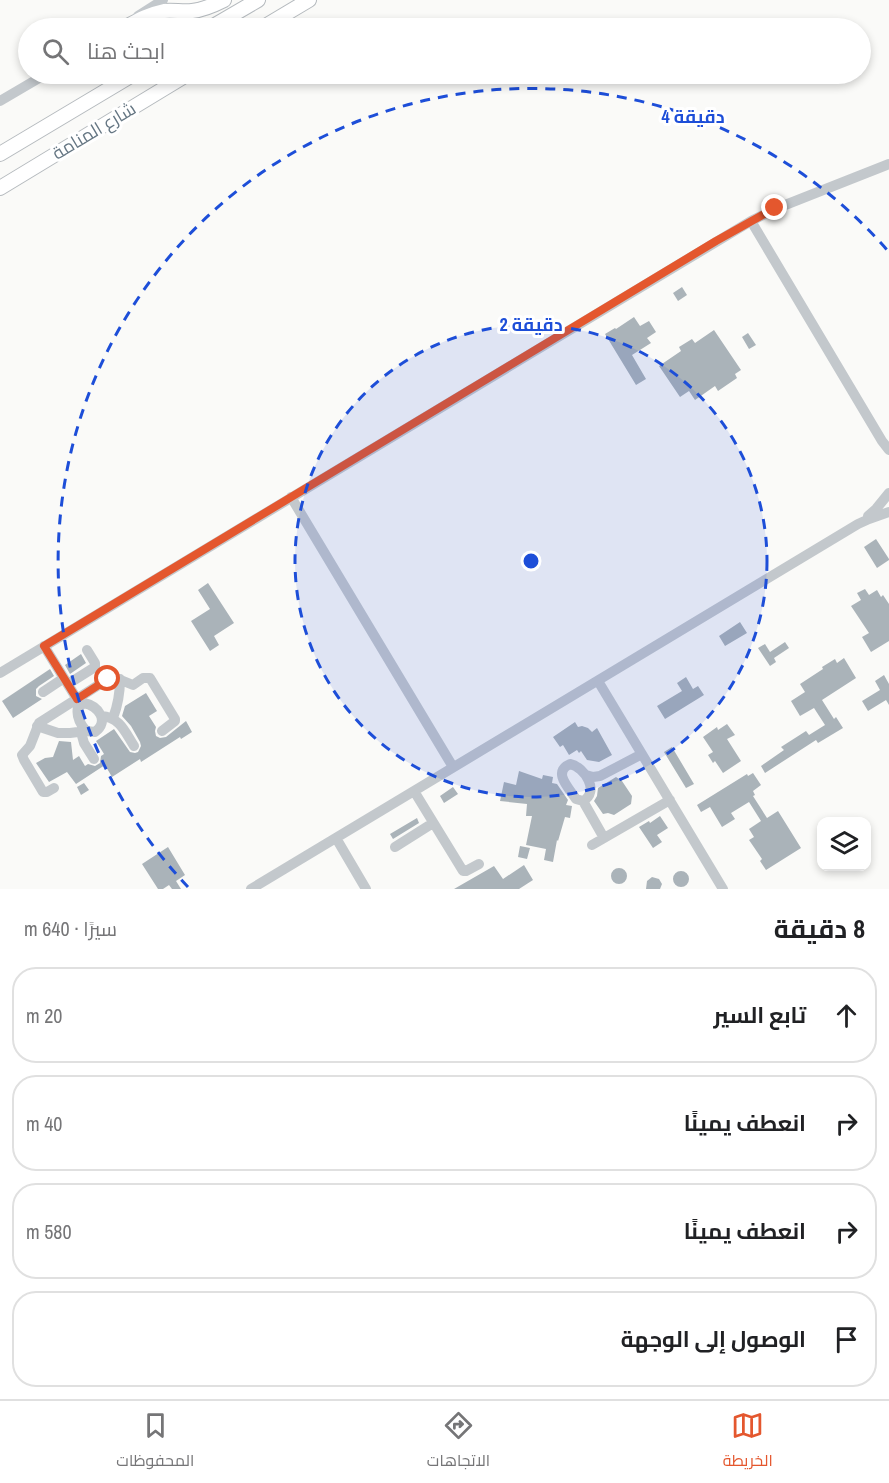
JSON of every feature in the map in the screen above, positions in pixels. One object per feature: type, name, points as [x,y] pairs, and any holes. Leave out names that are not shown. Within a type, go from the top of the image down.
[{"type":"main road","points":[[142,18],[164,11],[193,11],[224,0]]},
{"type":"main road","points":[[227,18],[258,0]]},
{"type":"main road","points":[[279,18],[309,0]]},
{"type":"main road","name":"شارع المنامة","points":[[0,154],[117,84]]},
{"type":"main road","name":"شارع المنامة","points":[[0,188],[172,84]]},
{"type":"street","points":[[134,18],[163,0]]},
{"type":"street","points":[[0,101],[29,84]]},
{"type":"street","points":[[0,673],[751,221],[775,208],[889,164]]},
{"type":"street","points":[[751,221],[889,450]]},
{"type":"street","points":[[882,441],[889,462]]},
{"type":"street","points":[[858,524],[876,509],[889,493]]},
{"type":"street","points":[[291,497],[453,768]]},
{"type":"street","points":[[251,889],[858,524],[889,512]]},
{"type":"street","points":[[44,646],[79,701],[92,705],[99,712],[117,721],[134,746]]},
{"type":"street","points":[[43,692],[95,667],[87,650]]},
{"type":"street","points":[[54,788],[43,792],[22,755],[30,746],[37,726],[41,722],[79,701],[108,679],[116,678],[133,685],[143,678],[150,678],[175,719],[162,731]]},
{"type":"street","points":[[37,726],[58,733],[94,732],[99,729],[102,721],[117,708],[120,679]]},
{"type":"street","points":[[598,681],[723,889]]},
{"type":"street","points":[[79,701],[78,715],[84,743],[94,759]]},
{"type":"street","points":[[586,775],[600,776],[642,754]]},
{"type":"street","points":[[583,801],[589,797],[590,783],[586,775],[570,764],[564,767],[561,773],[576,799],[583,801],[604,838]]},
{"type":"street","points":[[414,791],[463,871],[479,864]]},
{"type":"street","points":[[592,845],[670,800]]},
{"type":"street","points":[[395,847],[433,823]]},
{"type":"street","points":[[336,838],[366,889]]},
{"type":"building","points":[[682,287],[687,295],[678,301],[673,293]]},
{"type":"building","points":[[634,317],[640,326],[649,321],[656,332],[647,338],[651,343],[632,355],[646,379],[636,385],[605,334]]},
{"type":"building","points":[[714,330],[741,370],[735,374],[737,378],[718,391],[715,386],[695,400],[689,391],[680,397],[659,366],[681,351],[679,347],[692,339],[695,343]]},
{"type":"building","points":[[748,333],[756,345],[749,349],[742,337]]},
{"type":"building","points":[[876,539],[889,559],[877,568],[864,547]]},
{"type":"building","points":[[208,583],[234,623],[214,636],[219,645],[210,651],[191,621],[210,609],[198,590]]},
{"type":"building","points":[[865,589],[869,595],[877,590],[889,604],[889,641],[871,652],[862,637],[869,633],[851,606],[861,600],[857,593]]},
{"type":"building","points":[[740,622],[747,633],[725,646],[719,636]]},
{"type":"building","points":[[785,642],[789,648],[774,658],[776,662],[770,666],[758,648],[765,644],[770,652]]},
{"type":"building","points":[[81,654],[86,663],[70,674],[65,665]]},
{"type":"building","points":[[844,658],[856,678],[822,700],[834,719],[836,717],[843,728],[818,743],[816,740],[765,773],[761,766],[784,750],[781,747],[806,731],[809,735],[825,725],[814,708],[800,716],[791,701],[805,692],[800,684],[835,659],[837,663]]},
{"type":"building","points":[[50,669],[54,676],[36,689],[36,696],[42,699],[13,718],[2,701]]},
{"type":"building","points":[[884,675],[889,684],[889,705],[886,700],[868,711],[862,701],[880,690],[875,681]]},
{"type":"building","points":[[686,677],[693,689],[698,686],[704,695],[665,719],[657,706],[682,691],[677,683]]},
{"type":"building","points":[[146,693],[157,711],[149,716],[156,727],[156,736],[166,737],[186,721],[192,732],[141,762],[140,759],[112,777],[105,765],[76,784],[67,772],[49,782],[36,763],[53,757],[59,741],[71,742],[73,760],[79,756],[85,766],[88,764],[95,766],[100,763],[101,756],[104,754],[96,741],[114,729],[130,752],[138,752],[140,742],[122,716],[125,706]]},
{"type":"building","points":[[575,722],[578,727],[588,728],[592,732],[597,728],[612,755],[599,762],[587,760],[581,751],[579,753],[577,750],[569,755],[563,745],[560,747],[553,737]]},
{"type":"building","points":[[727,724],[735,735],[727,739],[741,761],[723,773],[708,755],[713,752],[703,737],[717,727],[718,730]]},
{"type":"building","points":[[672,747],[694,784],[686,788],[664,752]]},
{"type":"building","points":[[519,771],[542,779],[543,775],[553,777],[552,783],[557,784],[568,800],[566,805],[572,806],[570,818],[565,817],[557,840],[553,862],[544,860],[546,849],[526,845],[532,816],[526,816],[527,804],[500,801],[504,782],[516,785]]},
{"type":"building","points":[[753,773],[761,785],[753,791],[755,795],[753,796],[767,818],[778,811],[801,848],[766,870],[760,861],[762,859],[749,840],[754,837],[749,829],[761,821],[749,802],[731,813],[735,819],[722,827],[710,807],[701,812],[697,805],[747,774],[748,776]]},
{"type":"building","points":[[616,777],[620,778],[632,796],[631,804],[614,815],[603,814],[594,801],[598,788]]},
{"type":"building","points":[[84,783],[89,790],[81,795],[77,787]]},
{"type":"building","points":[[453,787],[458,794],[444,803],[440,796]]},
{"type":"building","points":[[660,816],[668,828],[657,835],[662,842],[653,848],[639,827]]},
{"type":"building","points":[[417,818],[419,823],[393,839],[390,834]]},
{"type":"building","points":[[520,846],[530,848],[527,859],[518,857]]},
{"type":"building","points":[[168,847],[185,875],[176,881],[181,889],[172,889],[169,885],[158,889],[142,864]]},
{"type":"building","points":[[524,865],[533,880],[519,889],[454,889],[494,866],[503,879]]},
{"type":"building","points":[[616,868],[622,868],[627,876],[625,882],[616,884],[611,879],[611,873]]},
{"type":"building","points":[[681,871],[689,879],[681,887],[673,879]]},
{"type":"building","points":[[652,877],[659,879],[662,884],[660,889],[646,889],[647,881]]},
{"type":"route","points":[[108,679],[77,699],[44,646],[716,241],[775,208]]}]
